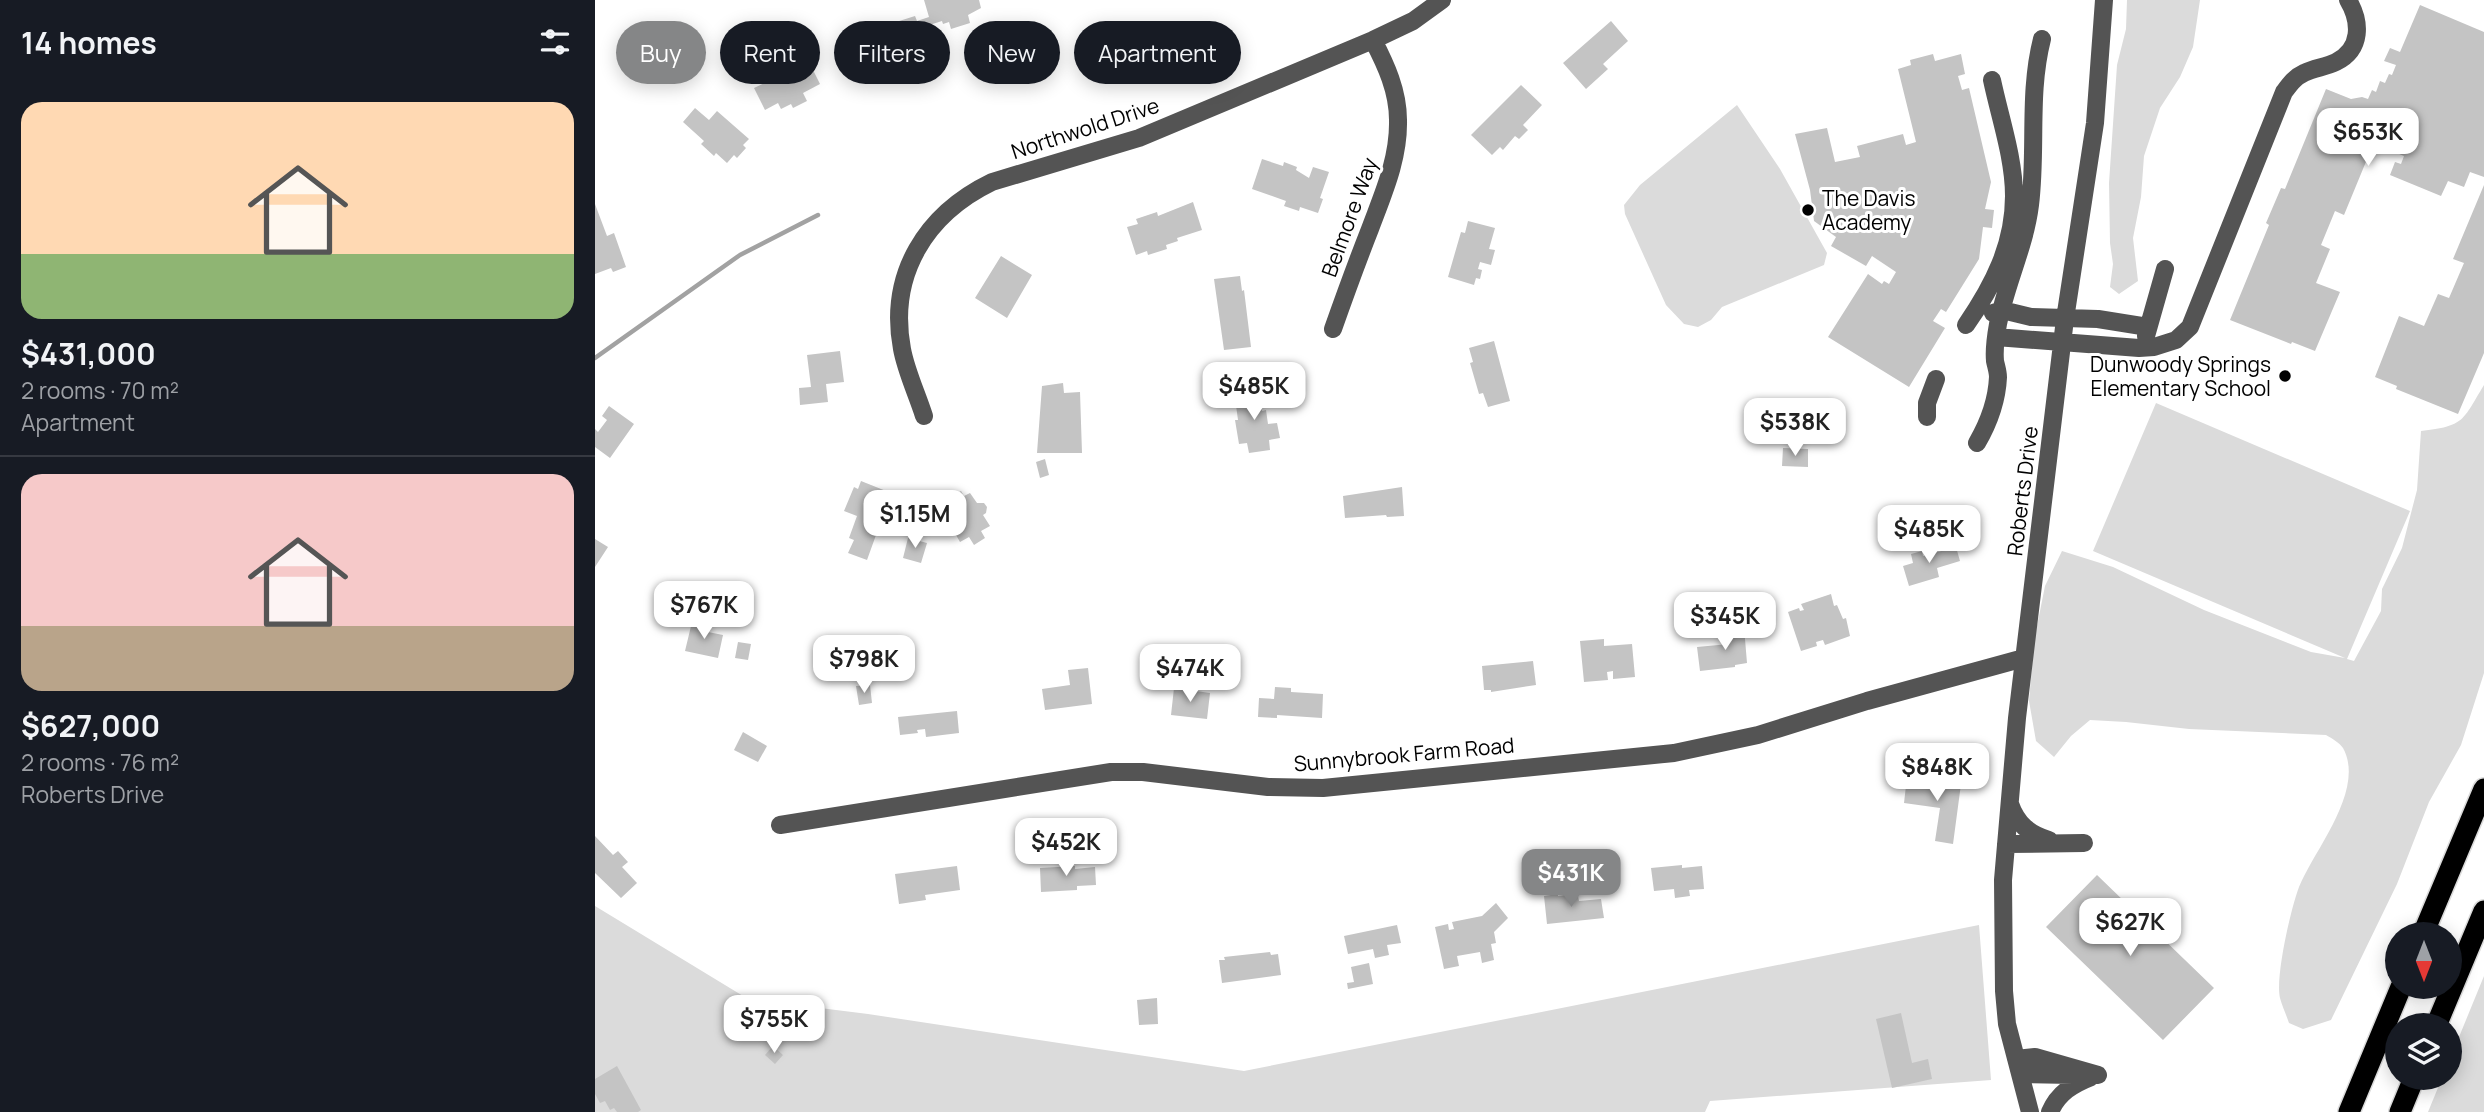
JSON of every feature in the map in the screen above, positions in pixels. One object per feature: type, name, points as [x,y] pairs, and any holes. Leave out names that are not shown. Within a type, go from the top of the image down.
[{"type":"highway","points":[[2428,922],[2484,789]]},
{"type":"highway","points":[[2441,1013],[2484,911]]},
{"type":"highway","points":[[2349,1112],[2396,999]]},
{"type":"highway","points":[[2400,1112],[2409,1090]]},
{"type":"street","name":"Northwold Drive","points":[[924,416],[902,352],[900,303],[905,278],[915,251],[930,228],[950,208],[971,192],[992,182],[1139,138],[1373,40],[1413,21],[1441,0]]},
{"type":"street","name":"Roberts Drive","points":[[2030,1112],[2007,1024],[2003,893],[2006,844],[2024,658],[2065,319],[2095,124],[2105,0]]},
{"type":"street","points":[[1997,337],[2143,348],[2176,340],[2190,327],[2284,92],[2306,72],[2341,59],[2351,51],[2355,43],[2358,23],[2348,0]]},
{"type":"street","points":[[1977,443],[1985,429],[1994,399],[1998,376],[1995,358],[2002,310],[2025,234],[2030,205],[2035,66],[2042,39]]},
{"type":"street","name":"Belmore Way","points":[[1332,329],[1389,178],[1397,146],[1395,92],[1387,66],[1373,40]]},
{"type":"street","points":[[1992,80],[2013,176],[2013,218],[1996,277],[1966,325],[2002,310],[2031,317],[2098,319],[2148,327]]},
{"type":"street","points":[[2143,348],[2165,269]]},
{"type":"street","points":[[1927,417],[1927,403],[1936,379]]},
{"type":"street","name":"Sunnybrook Farm Road","points":[[780,825],[1111,772],[1143,772],[1268,787],[1323,788],[1674,752],[1758,736],[1867,701],[2024,658]]},
{"type":"street","points":[[2009,803],[2017,820],[2030,832],[2049,841],[2063,843]]},
{"type":"street","points":[[2006,844],[2084,843]]},
{"type":"street","points":[[2018,1066],[2035,1057],[2098,1075],[2071,1086],[2055,1101],[2050,1112]]},
{"type":"shaded area","points":[[2127,0],[2200,0],[2193,47],[2180,77],[2160,108],[2144,156],[2141,197],[2133,238],[2138,281],[2119,294],[2110,287],[2113,264],[2109,183],[2117,65],[2126,29]]},
{"type":"shaded area","points":[[1737,105],[1780,169],[1827,253],[1824,265],[1722,307],[1711,320],[1698,327],[1684,324],[1666,305],[1625,214],[1624,205],[1640,185]]},
{"type":"shaded area","points":[[2484,385],[2484,673],[2461,745],[2429,802],[2397,884],[2331,1020],[2303,1029],[2289,1023],[2281,1001],[2279,988],[2282,959],[2299,887],[2343,801],[2348,782],[2348,765],[2343,748],[2326,735],[2189,729],[2090,720],[2071,736],[2054,757],[2036,741],[2029,701],[2034,641],[2045,586],[2062,551],[2113,567],[2204,610],[2311,652],[2345,658],[2093,551],[2156,403],[2410,511],[2347,659],[2354,661],[2381,611],[2382,589],[2402,548],[2417,490],[2421,431],[2446,427],[2461,420]]},
{"type":"shaded area","points":[[595,906],[748,999],[868,1014],[1244,1071],[1979,925],[1991,1080],[1710,1101],[1705,1112],[595,1112]]},
{"type":"shaded area","points":[[2484,976],[2484,1112],[2428,1112],[2437,1090],[2462,1090],[2462,1030]]},
{"type":"building","points":[[924,0],[979,0],[981,8],[968,15],[970,21],[964,21],[964,25],[951,29],[950,21],[917,21],[929,17]]},
{"type":"building","points":[[2420,5],[2484,32],[2484,177],[2470,172],[2464,187],[2448,181],[2441,196],[2390,175],[2395,162],[2401,164],[2404,156],[2385,148],[2388,140],[2377,135],[2344,215],[2335,211],[2321,245],[2330,249],[2316,283],[2340,292],[2315,351],[2230,320],[2269,225],[2266,223],[2281,188],[2285,189],[2326,89],[2351,99],[2368,99],[2372,90],[2376,92],[2380,81],[2385,83],[2396,65],[2384,61],[2390,48],[2400,52]]},
{"type":"building","points":[[915,16],[917,21],[899,21]]},
{"type":"building","points":[[1611,21],[1628,41],[1603,64],[1608,69],[1586,89],[1563,63]]},
{"type":"building","points":[[1933,54],[1935,61],[1961,54],[1965,74],[1958,76],[1962,90],[1969,88],[1991,182],[1985,209],[1994,210],[1992,228],[1983,227],[1979,259],[1946,312],[1941,309],[1933,321],[1945,328],[1909,387],[1828,337],[1868,274],[1882,284],[1884,281],[1889,284],[1896,272],[1872,256],[1866,266],[1831,246],[1836,237],[1814,221],[1810,190],[1795,134],[1827,128],[1835,162],[1860,157],[1857,146],[1903,134],[1906,145],[1916,142],[1898,69],[1911,65],[1910,60]]},
{"type":"building","points":[[762,84],[820,84],[803,93],[807,101],[793,108],[791,104],[781,109],[778,103],[765,110],[754,88]]},
{"type":"building","points":[[1521,85],[1542,105],[1523,125],[1528,130],[1519,139],[1515,136],[1503,150],[1500,147],[1492,155],[1471,135]]},
{"type":"building","points":[[695,108],[709,120],[717,111],[749,139],[743,145],[746,148],[737,158],[734,155],[727,163],[701,144],[704,141],[683,122]]},
{"type":"building","points":[[1262,159],[1283,166],[1284,162],[1297,167],[1296,170],[1309,178],[1313,167],[1329,172],[1318,213],[1300,207],[1299,211],[1284,206],[1286,201],[1252,189]]},
{"type":"building","points":[[2484,185],[2484,353],[2458,414],[2396,389],[2397,386],[2375,377],[2399,316],[2424,326],[2438,294],[2449,298],[2464,263],[2453,259]]},
{"type":"building","points":[[1193,202],[1202,230],[1177,238],[1178,241],[1166,245],[1167,249],[1148,255],[1147,251],[1136,255],[1127,227],[1138,224],[1136,219],[1157,212],[1158,216]]},
{"type":"building","points":[[595,204],[607,236],[614,233],[626,267],[613,272],[611,268],[595,274]]},
{"type":"building","points":[[1468,221],[1495,228],[1489,249],[1495,250],[1491,265],[1480,262],[1480,279],[1476,278],[1474,285],[1448,277],[1461,232],[1465,233]]},
{"type":"building","points":[[1001,256],[1032,275],[1007,318],[975,298]]},
{"type":"building","points":[[1240,276],[1251,347],[1224,350],[1214,279]]},
{"type":"building","points":[[1494,341],[1510,401],[1488,407],[1483,393],[1479,394],[1470,363],[1473,362],[1469,348]]},
{"type":"building","points":[[840,351],[844,382],[826,384],[828,402],[800,405],[799,388],[811,387],[807,355]]},
{"type":"building","points":[[1063,383],[1064,393],[1080,392],[1082,453],[1037,453],[1042,386]]},
{"type":"building","points":[[1258,388],[1262,411],[1266,410],[1268,424],[1277,423],[1280,438],[1269,440],[1270,450],[1249,453],[1247,443],[1239,444],[1234,391]]},
{"type":"building","points":[[609,406],[634,424],[610,458],[595,447],[595,429],[598,432],[607,420],[602,416]]},
{"type":"building","points":[[1783,448],[1808,449],[1808,467],[1782,466]]},
{"type":"building","points":[[1045,459],[1049,475],[1040,478],[1036,462]]},
{"type":"building","points":[[861,481],[891,493],[887,505],[892,507],[885,526],[880,524],[867,560],[848,553],[854,540],[849,538],[857,516],[844,511],[854,487],[858,489]]},
{"type":"building","points":[[1402,487],[1404,516],[1345,518],[1343,496]]},
{"type":"building","points":[[961,491],[964,496],[970,493],[977,503],[984,503],[987,507],[983,515],[990,526],[981,531],[985,538],[974,545],[969,537],[960,542],[956,535],[947,534],[943,528],[947,521],[942,511],[947,508],[943,502]]},
{"type":"building","points":[[908,538],[927,543],[921,563],[903,558]]},
{"type":"building","points":[[595,539],[608,547],[595,567]]},
{"type":"building","points":[[1956,547],[1960,561],[1937,568],[1939,577],[1909,586],[1903,566],[1913,563],[1911,554],[1922,551],[1923,556]]},
{"type":"building","points":[[1831,594],[1834,606],[1837,605],[1843,619],[1846,618],[1850,636],[1825,645],[1823,640],[1816,642],[1817,646],[1801,651],[1788,612],[1799,608],[1800,611],[1804,610],[1801,604]]},
{"type":"building","points":[[692,622],[709,627],[708,632],[723,635],[718,658],[685,651]]},
{"type":"building","points":[[1744,627],[1747,663],[1700,671],[1697,647],[1729,644],[1727,628]]},
{"type":"building","points":[[1604,639],[1604,646],[1632,644],[1635,677],[1613,679],[1613,671],[1607,672],[1608,680],[1584,682],[1580,641]]},
{"type":"building","points":[[738,642],[751,644],[748,660],[735,658]]},
{"type":"building","points":[[1533,661],[1536,685],[1491,692],[1484,690],[1482,666]]},
{"type":"building","points":[[1088,668],[1092,704],[1045,710],[1042,689],[1070,685],[1068,670]]},
{"type":"building","points":[[870,685],[872,703],[859,705],[856,686]]},
{"type":"building","points":[[1275,687],[1291,688],[1291,692],[1323,694],[1322,718],[1277,715],[1277,718],[1258,717],[1259,698],[1274,699]]},
{"type":"building","points":[[1174,688],[1210,693],[1207,719],[1171,715]]},
{"type":"building","points":[[957,711],[959,733],[926,737],[925,729],[917,730],[918,733],[900,735],[898,717]]},
{"type":"building","points":[[743,732],[767,746],[758,762],[734,750]]},
{"type":"building","points":[[1907,777],[1961,784],[1953,844],[1935,841],[1940,808],[1904,803]]},
{"type":"building","points":[[595,836],[613,855],[618,851],[628,862],[622,867],[637,883],[621,898],[595,873]]},
{"type":"building","points":[[1682,865],[1682,868],[1702,866],[1704,889],[1689,890],[1690,896],[1675,898],[1674,889],[1654,891],[1651,868]]},
{"type":"building","points":[[957,866],[960,890],[925,895],[926,900],[899,904],[895,874]]},
{"type":"building","points":[[1075,866],[1075,869],[1095,867],[1096,885],[1077,886],[1077,890],[1041,892],[1040,868]]},
{"type":"building","points":[[2097,875],[2214,988],[2163,1040],[2046,927]]},
{"type":"building","points":[[1544,896],[1578,896],[1579,901],[1601,899],[1604,918],[1547,924]]},
{"type":"building","points":[[1496,903],[1508,918],[1494,932],[1496,943],[1491,944],[1494,960],[1482,963],[1480,952],[1457,956],[1459,966],[1444,969],[1435,927],[1448,924],[1449,930],[1454,929],[1452,922],[1482,916]]},
{"type":"building","points":[[1397,925],[1401,943],[1387,945],[1389,955],[1375,958],[1373,949],[1348,954],[1344,936]]},
{"type":"building","points":[[1270,952],[1271,955],[1278,954],[1281,975],[1222,983],[1219,960],[1225,960],[1224,957]]},
{"type":"building","points":[[1369,963],[1373,984],[1348,989],[1347,983],[1354,982],[1351,967]]},
{"type":"building","points":[[1157,998],[1158,1024],[1139,1025],[1137,1000]]},
{"type":"building","points":[[1901,1013],[1912,1063],[1928,1059],[1932,1079],[1892,1088],[1876,1019]]},
{"type":"building","points":[[773,1046],[783,1055],[775,1064],[765,1055]]},
{"type":"building","points":[[617,1066],[641,1110],[638,1112],[617,1112],[614,1108],[610,1110],[605,1101],[600,1103],[595,1094],[595,1079]]},
{"type":"waterway","points":[[595,358],[740,255],[818,215]]},
{"type":"place","name":"The Davis Academy","points":[[1808,210]]},
{"type":"place","name":"Dunwoody Springs Elementary School","points":[[2285,376]]}]
